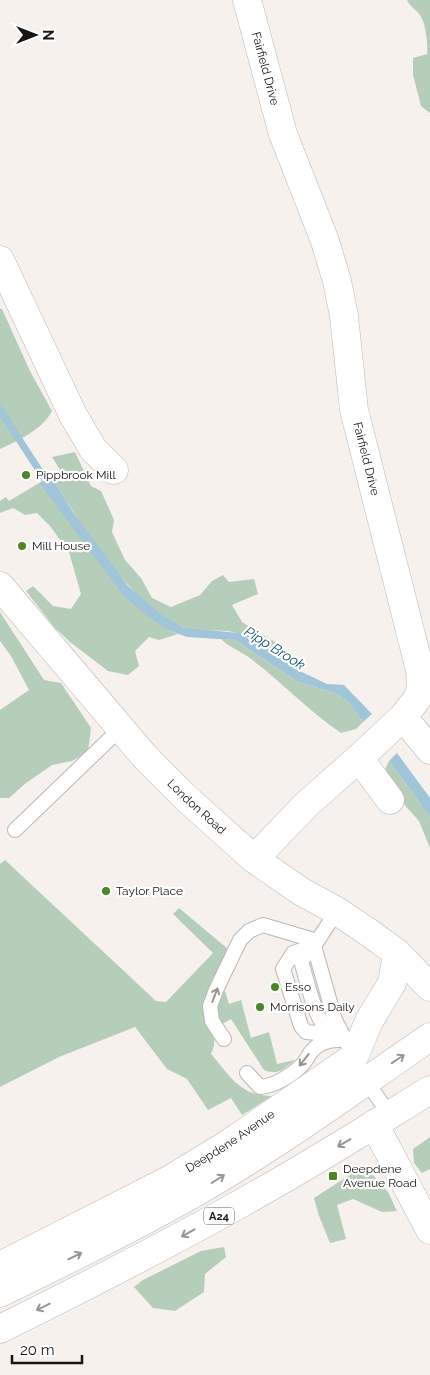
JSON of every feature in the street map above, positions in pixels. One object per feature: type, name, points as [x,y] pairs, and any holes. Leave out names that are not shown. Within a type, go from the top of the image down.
[{"type":"main road","name":"Fairfield Drive","points":[[247,0],[283,134],[325,241],[337,281],[344,316],[354,410],[420,670],[421,688],[417,699],[402,717],[307,804],[254,859]]},
{"type":"main road","points":[[0,260],[73,415],[93,449],[114,470]]},
{"type":"main road","name":"London Road","points":[[0,586],[146,758],[185,797],[254,859],[302,892],[337,911],[397,953],[430,987]]},
{"type":"main road","points":[[402,717],[430,750]]},
{"type":"main road","points":[[359,758],[390,800]]},
{"type":"main road","points":[[355,1059],[368,1021],[392,983],[397,953]]},
{"type":"main road","name":"Deepdene Avenue","points":[[0,1266],[169,1180],[355,1059],[430,1037]]},
{"type":"main road","name":"Deepdene Avenue","points":[[0,1294],[114,1237],[190,1196],[264,1150],[355,1059]]},
{"type":"main road","name":"A24","points":[[0,1329],[130,1264],[217,1217],[430,1090]]},
{"type":"main road","points":[[382,1119],[430,1230]]},
{"type":"lane","points":[[16,830],[120,728]]},
{"type":"lane","points":[[337,911],[301,961],[320,1022],[329,1034],[355,1059]]},
{"type":"lane","points":[[224,1039],[212,1021],[210,1006],[240,940],[249,931],[264,925],[315,944]]},
{"type":"lane","points":[[315,944],[293,953],[283,969],[301,1026],[306,1032],[329,1034]]},
{"type":"lane","points":[[315,944],[335,1020],[382,1119]]},
{"type":"lane","points":[[248,1073],[260,1087],[269,1086],[289,1075],[303,1064],[312,1050],[326,1040],[355,1059]]},
{"type":"green space","points":[[407,0],[430,0],[430,113],[421,106],[413,75],[413,58],[427,54],[425,28],[420,15]]},
{"type":"green space","points":[[0,309],[2,309],[30,371],[52,411],[36,429],[0,449]]},
{"type":"green space","points":[[75,452],[91,486],[101,491],[114,520],[112,532],[125,560],[141,578],[152,598],[171,607],[200,595],[212,581],[223,575],[229,582],[254,579],[258,594],[232,605],[242,622],[283,647],[285,654],[281,660],[255,642],[239,634],[182,627],[163,616],[144,601],[125,582],[91,539],[51,476],[60,470],[52,457]]},
{"type":"green space","points":[[39,483],[77,532],[168,630],[178,634],[159,640],[149,637],[135,651],[139,666],[128,675],[108,671],[70,642],[55,628],[26,591],[33,586],[53,606],[71,609],[81,594],[69,552],[50,526],[37,513],[25,515],[13,508],[0,513],[0,501],[6,497],[9,501]]},
{"type":"green space","points":[[0,612],[44,680],[61,683],[91,728],[88,752],[72,761],[52,765],[26,783],[9,798],[0,798],[0,710],[29,690],[11,656],[0,641]]},
{"type":"green space","points":[[221,639],[235,640],[298,682],[335,693],[348,702],[363,722],[356,729],[341,733],[259,665]]},
{"type":"green space","points":[[389,761],[430,817],[430,848],[419,821],[392,791],[382,776]]},
{"type":"green space","points":[[5,860],[156,1001],[166,1002],[213,953],[173,914],[179,908],[228,949],[204,1009],[204,1016],[214,1039],[211,1054],[230,1077],[244,1089],[252,1093],[272,1096],[242,1115],[231,1098],[208,1110],[187,1079],[167,1069],[135,1027],[59,1057],[0,1087],[0,864]]},
{"type":"green space","points":[[225,991],[229,1004],[241,1000],[251,1038],[269,1032],[277,1064],[295,1060],[277,1072],[264,1070],[231,1019],[222,1024],[218,1003]]},
{"type":"green space","points":[[430,1137],[430,1169],[422,1173],[414,1163],[413,1149]]},
{"type":"green space","points":[[356,1171],[370,1172],[388,1192],[397,1211],[382,1212],[353,1199],[337,1205],[346,1239],[330,1243],[314,1198]]},
{"type":"green space","points":[[224,1247],[226,1257],[205,1274],[204,1292],[175,1311],[153,1308],[134,1287],[143,1280],[201,1251]]},
{"type":"water","points":[[51,476],[73,512],[128,586],[163,616],[184,628],[239,633],[302,672],[327,684],[344,685],[372,714],[363,722],[348,702],[335,693],[298,682],[235,640],[187,637],[168,630],[146,615],[122,594],[39,483]]},
{"type":"water","points":[[397,753],[430,798],[430,817],[389,761]]},
{"type":"waterway","name":"Pipp Brook","points":[[0,410],[50,487]]},
{"type":"place","name":"Pippbrook Mill","points":[[26,475]]},
{"type":"place","name":"Mill House","points":[[22,546]]},
{"type":"place","name":"Taylor Place","points":[[106,891]]},
{"type":"place","name":"Esso","points":[[275,987]]},
{"type":"place","name":"Morrisons Daily","points":[[260,1007]]},
{"type":"place","name":"Deepdene Avenue Road","points":[[333,1176]]}]
